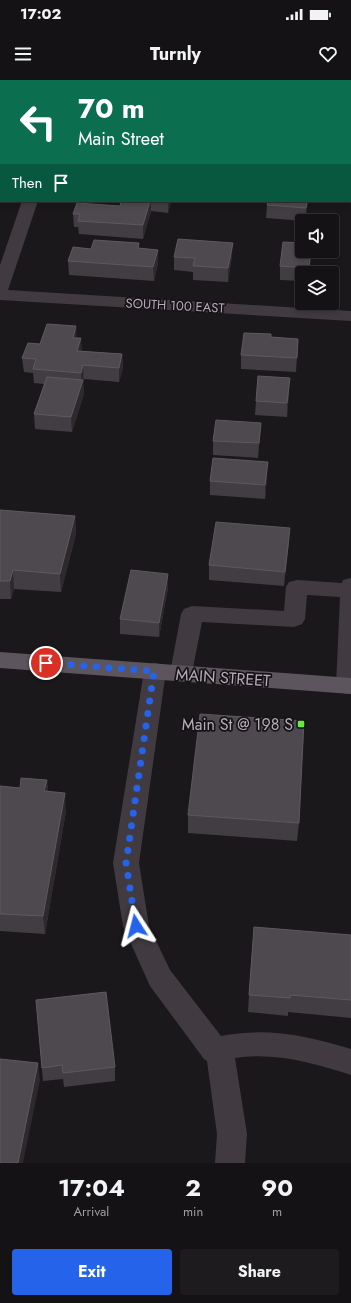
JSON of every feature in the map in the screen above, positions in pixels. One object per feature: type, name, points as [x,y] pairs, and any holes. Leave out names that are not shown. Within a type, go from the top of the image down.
[{"type":"main road","name":"MAIN STREET","points":[[0,660],[349,686]]},
{"type":"street","points":[[0,290],[30,202]]},
{"type":"street","name":"SOUTH 100 EAST","points":[[0,295],[351,316]]},
{"type":"street","points":[[349,686],[351,586]]},
{"type":"street","points":[[181,673],[192,614],[294,619],[297,587],[351,591]]},
{"type":"street","points":[[154,671],[126,863],[136,926],[160,978],[221,1058],[232,1134],[230,1163]]},
{"type":"street","points":[[214,1050],[240,1045],[269,1043],[306,1050],[351,1062]]},
{"type":"building","points":[[121,202],[150,202],[143,225],[78,221],[80,214],[73,214],[77,203],[120,206]]},
{"type":"building","points":[[268,202],[307,202],[306,208],[267,205]]},
{"type":"building","points":[[178,239],[233,243],[228,268],[193,266],[195,258],[174,257]]},
{"type":"building","points":[[94,240],[139,243],[138,248],[158,250],[153,267],[68,261],[73,247],[91,249]]},
{"type":"building","points":[[283,242],[295,243],[295,258],[310,258],[309,266],[280,266]]},
{"type":"building","points":[[47,324],[76,326],[73,338],[81,338],[77,351],[122,354],[119,368],[83,365],[81,373],[33,369],[36,359],[22,358],[28,343],[40,344]]},
{"type":"building","points":[[244,333],[271,334],[271,337],[298,339],[297,358],[241,355]]},
{"type":"building","points":[[258,376],[290,378],[287,403],[256,401]]},
{"type":"building","points":[[47,377],[83,380],[71,417],[34,414]]},
{"type":"building","points":[[216,420],[261,423],[259,443],[213,441]]},
{"type":"building","points":[[213,458],[268,462],[265,485],[210,481]]},
{"type":"building","points":[[0,510],[75,516],[60,574],[13,570],[10,581],[0,581]]},
{"type":"building","points":[[216,522],[290,528],[285,572],[209,565]]},
{"type":"building","points":[[131,570],[168,574],[159,623],[120,619]]},
{"type":"building","points":[[200,714],[304,721],[299,823],[188,815]]},
{"type":"building","points":[[21,778],[47,780],[44,791],[65,793],[43,916],[0,914],[0,786],[20,788]]},
{"type":"building","points":[[254,927],[351,935],[351,1000],[290,995],[290,998],[249,995]]},
{"type":"building","points":[[106,992],[115,1067],[63,1073],[62,1065],[42,1068],[36,1000]]},
{"type":"building","points":[[0,1059],[38,1063],[18,1163],[0,1163]]},
{"type":"place","name":"Main St @ 198 S","points":[[301,724]]},
{"type":"route","points":[[46,663],[154,671],[126,863],[136,926]]}]
